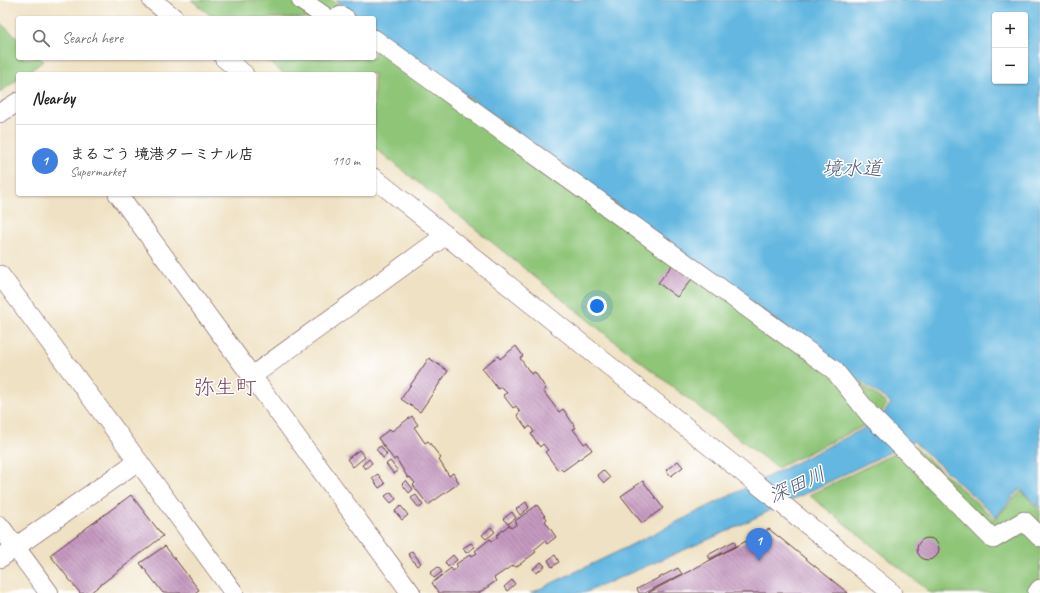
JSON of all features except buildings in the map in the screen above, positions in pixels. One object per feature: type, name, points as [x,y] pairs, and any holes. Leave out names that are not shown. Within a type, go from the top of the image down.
[{"type":"street","points":[[152,0],[172,16]]},
{"type":"street","points":[[301,0],[324,16]]},
{"type":"street","points":[[376,40],[834,370],[870,415],[994,539],[1024,521],[1040,537]]},
{"type":"street","points":[[226,60],[242,72]]},
{"type":"street","points":[[0,113],[16,103]]},
{"type":"street","points":[[376,180],[892,593]]},
{"type":"street","points":[[119,196],[411,593]]},
{"type":"street","points":[[252,376],[446,235]]},
{"type":"street","points":[[0,275],[234,593]]},
{"type":"street","points":[[0,558],[138,462]]},
{"type":"street","points":[[0,526],[49,593]]},
{"type":"street","points":[[1037,593],[1040,589]]},
{"type":"green space","points":[[191,0],[332,0],[354,16],[211,16]]},
{"type":"green space","points":[[0,23],[16,36],[16,60],[44,61],[28,72],[16,72],[16,80],[0,92]]},
{"type":"green space","points":[[376,31],[845,371],[887,404],[876,420],[777,468],[614,341],[376,149],[376,72],[282,72],[266,60],[376,60]]},
{"type":"green space","points":[[912,445],[995,519],[1021,491],[1040,510],[1040,593],[931,593],[809,495]]},
{"type":"water","name":"境水道","points":[[336,0],[1040,0],[1040,508],[1020,489],[996,517],[913,441],[728,531],[584,593],[531,593],[613,554],[877,422],[891,403],[376,29],[376,16],[357,16]]},
{"type":"place","name":"まるごう 境港ターミナル店","points":[[759,561]]},
{"type":"district","name":"弥生町","points":[[225,387]]},
{"type":"water label","name":"深田川","points":[[797,485]]}]
